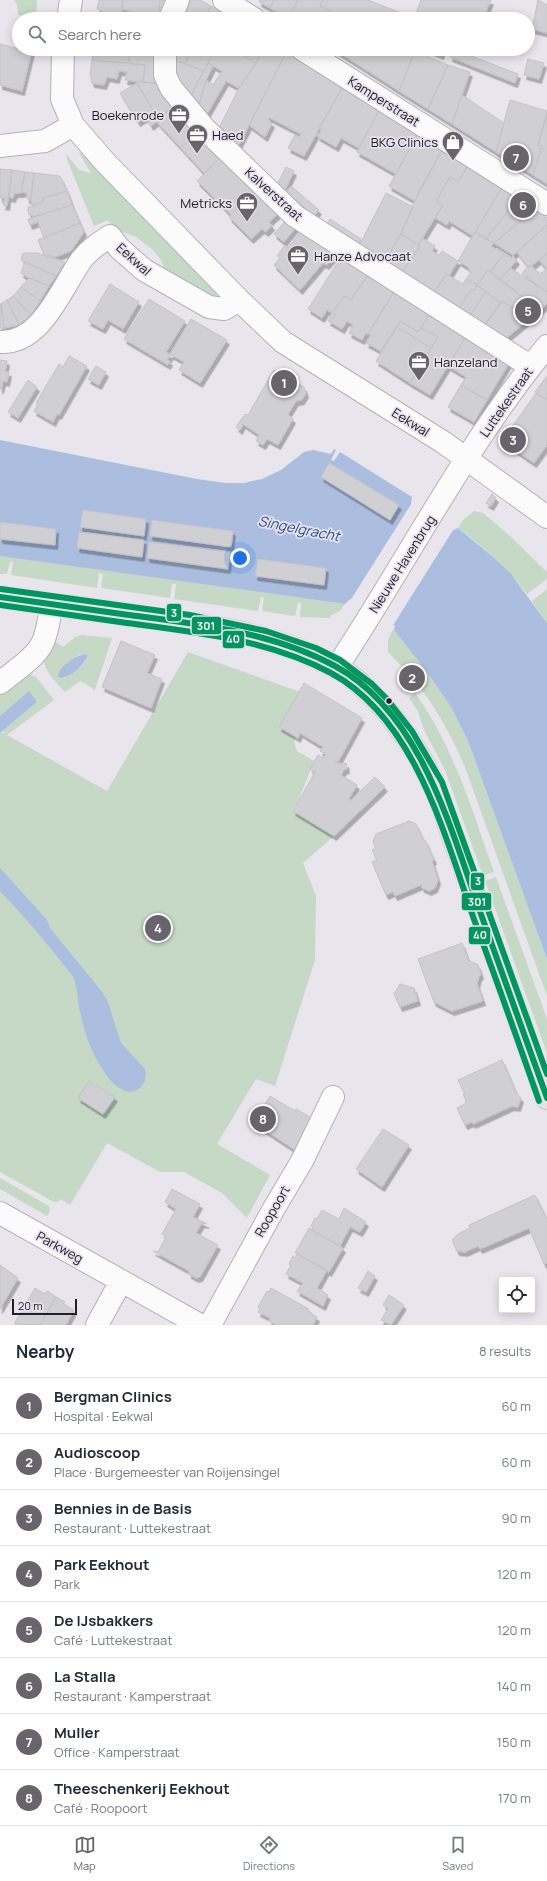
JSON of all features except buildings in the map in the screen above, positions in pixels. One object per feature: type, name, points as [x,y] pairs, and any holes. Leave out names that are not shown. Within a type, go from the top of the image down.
[{"type":"main road","points":[[0,597],[173,621],[280,643],[301,650],[337,667],[356,682],[382,706],[415,747],[442,804],[547,1098]]},
{"type":"street","points":[[69,12],[70,0]]},
{"type":"street","points":[[173,12],[178,0]]},
{"type":"street","points":[[224,0],[243,12]]},
{"type":"street","name":"Eekwal","points":[[63,56],[62,99],[73,125],[105,162],[238,300],[282,342],[443,442],[547,517]]},
{"type":"street","name":"Kalverstraat","points":[[165,56],[165,75],[171,88],[204,129],[295,216],[530,366]]},
{"type":"street","name":"Kamperstraat","points":[[313,56],[547,204]]},
{"type":"street","points":[[0,146],[45,141],[73,125]]},
{"type":"street","name":"Eekwal","points":[[0,342],[10,342],[22,338],[38,327],[82,259],[94,246],[110,236],[119,248],[144,270],[209,307],[224,309],[238,300]]},
{"type":"street","name":"Luttekestraat","points":[[467,459],[530,366],[547,346]]},
{"type":"street","name":"Nieuwe Havenbrug","points":[[337,667],[467,459]]},
{"type":"street","points":[[0,683],[28,660],[42,644],[47,631],[52,604]]},
{"type":"street","name":"Roopoort","points":[[210,1325],[272,1210],[302,1161],[333,1097]]},
{"type":"street","name":"Parkweg","points":[[0,1213],[200,1325]]},
{"type":"street","points":[[97,1325],[121,1281]]},
{"type":"green space","points":[[14,0],[37,0],[36,12],[18,12],[17,4]]},
{"type":"green space","points":[[81,152],[219,293],[212,299],[165,271],[161,260],[153,250],[136,237],[114,229],[108,220],[94,226],[66,157],[67,155],[79,170],[91,173],[79,153]]},
{"type":"green space","points":[[474,511],[483,513],[509,535],[547,572],[547,579],[527,594],[495,558],[458,528],[463,520]]},
{"type":"green space","points":[[0,556],[345,604],[340,611],[330,616],[331,618],[300,617],[301,603],[298,603],[295,616],[262,611],[264,598],[261,597],[258,611],[174,599],[176,584],[172,584],[170,598],[101,588],[103,574],[99,573],[97,588],[11,575],[13,562],[10,562],[7,574],[0,574]]},
{"type":"green space","points":[[547,589],[547,623],[532,601]]},
{"type":"green space","points":[[394,630],[427,672],[451,707],[468,741],[547,959],[547,996],[466,770],[456,747],[444,724],[415,681],[414,676],[409,674],[388,652],[388,640],[392,631]]},
{"type":"green space","points":[[82,635],[112,638],[95,690],[80,681],[65,692],[45,667],[43,656],[55,641],[63,647],[75,637]],"holes":[[[88,654],[83,665],[72,674],[64,678],[62,668],[79,655]]]},
{"type":"green space","points":[[188,652],[300,692],[279,727],[296,737],[294,741],[297,751],[314,761],[299,799],[292,811],[334,836],[303,863],[316,896],[315,960],[275,1086],[256,1079],[217,1144],[270,1175],[247,1218],[222,1193],[184,1172],[160,1172],[107,1143],[70,1205],[60,1199],[58,1202],[54,1202],[0,1172],[0,732],[5,734],[2,731],[37,702],[29,692],[0,716],[0,691],[29,674],[36,677],[54,700],[7,735],[107,791]]},
{"type":"green space","points":[[415,693],[441,735],[451,757],[470,802],[494,872],[483,876],[445,770],[424,730],[418,711],[409,698]]},
{"type":"green space","points":[[496,877],[547,1019],[547,1053],[485,881]]},
{"type":"green space","points":[[0,1178],[49,1206],[50,1211],[47,1216],[0,1189]]},
{"type":"water","name":"Singelgracht","points":[[0,440],[197,479],[225,483],[244,483],[262,479],[281,470],[304,452],[313,450],[331,454],[334,449],[336,450],[331,460],[334,461],[340,452],[412,497],[411,503],[454,530],[458,528],[511,574],[547,623],[547,959],[468,741],[451,707],[427,672],[394,630],[395,626],[350,599],[345,604],[0,556]]},
{"type":"water","points":[[85,654],[88,655],[86,659],[76,671],[66,677],[58,677],[61,669],[68,662]]},
{"type":"water","points":[[29,691],[37,702],[0,733],[0,716]]},
{"type":"water","points":[[0,868],[47,920],[50,928],[103,993],[108,1002],[121,1043],[145,1069],[145,1079],[141,1087],[137,1090],[128,1092],[121,1089],[110,1080],[102,1069],[85,1031],[73,976],[38,933],[0,891]]},
{"type":"pier","points":[[413,501],[455,527],[392,627],[350,601]]},
{"type":"transit line","name":"3","points":[[1,589],[190,615],[266,631],[316,648],[340,660],[372,684],[387,699],[412,731],[442,782],[547,1074]]},
{"type":"transit line","name":"301","points":[[0,597],[208,626],[260,637],[311,654],[335,666],[365,687],[390,713],[412,743],[430,777],[445,812],[547,1098]]},
{"type":"transit line","name":"40","points":[[0,605],[206,634],[257,645],[307,662],[331,673],[360,693],[385,719],[406,750],[424,783],[439,818],[539,1101]]},
{"type":"place","name":"Boekenrode","points":[[179,134]]},
{"type":"place","name":"Haed","points":[[197,154]]},
{"type":"place","name":"Muller","points":[[516,158]]},
{"type":"place","name":"BKG Clinics","points":[[453,162]]},
{"type":"place","name":"La Stalla","points":[[523,205]]},
{"type":"place","name":"Metricks","points":[[247,222]]},
{"type":"place","name":"Hanze Advocaat","points":[[298,276]]},
{"type":"place","name":"De IJsbakkers","points":[[528,311]]},
{"type":"place","name":"Hanzeland","points":[[419,382]]},
{"type":"place","name":"Bergman Clinics","points":[[284,383]]},
{"type":"place","name":"Bennies in de Basis","points":[[513,440]]},
{"type":"place","name":"Audioscoop","points":[[412,678]]},
{"type":"place","name":"Park Eekhout","points":[[158,928]]},
{"type":"place","name":"Theeschenkerij Eekhout","points":[[263,1119]]}]
